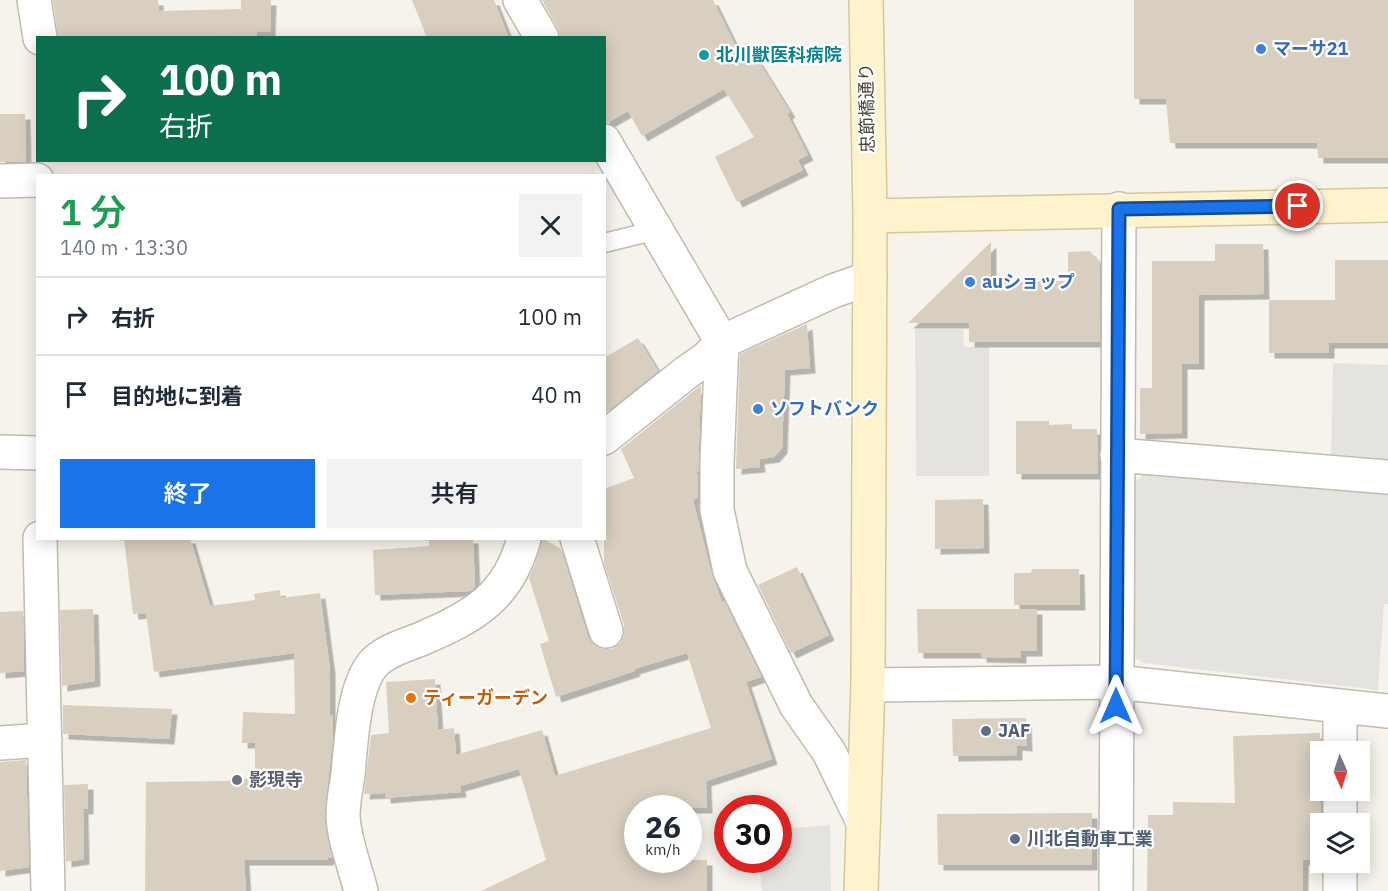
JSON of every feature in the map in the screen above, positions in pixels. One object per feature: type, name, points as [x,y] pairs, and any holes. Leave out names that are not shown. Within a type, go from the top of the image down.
[{"type":"street","points":[[34,0],[40,36]]},
{"type":"street","points":[[520,0],[541,36]]},
{"type":"street","name":"忠節橋通り","points":[[861,891],[868,685],[870,216],[866,0]]},
{"type":"street","points":[[606,144],[722,342],[717,510],[730,571],[796,705],[829,752],[863,822]]},
{"type":"street","points":[[0,182],[36,180]]},
{"type":"street","points":[[870,216],[1388,205]]},
{"type":"street","points":[[1116,891],[1119,209]]},
{"type":"street","points":[[606,436],[707,358],[722,342],[833,291],[870,278]]},
{"type":"street","points":[[0,452],[36,453]]},
{"type":"street","points":[[1117,455],[1388,477]]},
{"type":"street","points":[[40,540],[48,891]]},
{"type":"street","points":[[361,891],[343,816],[356,706],[365,678],[375,662],[394,650],[457,624],[478,611],[504,582],[519,556],[523,540]]},
{"type":"street","points":[[578,540],[606,631]]},
{"type":"street","points":[[868,685],[1116,682],[1388,711]]},
{"type":"street","points":[[1340,706],[1340,741]]},
{"type":"street","points":[[0,743],[45,740]]},
{"type":"street","points":[[1340,873],[1340,891]]},
{"type":"lane","points":[[606,243],[657,230]]},
{"type":"shaded area","points":[[915,329],[963,329],[964,347],[989,347],[989,476],[916,476]]},
{"type":"shaded area","points":[[1333,363],[1388,365],[1388,459],[1331,454]]},
{"type":"shaded area","points":[[1146,472],[1388,493],[1388,604],[1384,604],[1378,690],[1144,663],[1132,656],[1131,486]]},
{"type":"shaded area","points":[[830,825],[831,891],[762,891],[760,873],[792,873],[792,828]]},
{"type":"building","points":[[53,0],[158,0],[159,11],[241,9],[241,0],[271,0],[270,32],[257,31],[256,36],[58,36]]},
{"type":"building","points":[[412,0],[494,0],[508,36],[426,36]]},
{"type":"building","points":[[542,0],[713,0],[737,49],[747,43],[790,112],[787,114],[808,155],[798,160],[803,170],[737,202],[715,157],[754,137],[724,89],[642,136],[628,111],[606,123],[606,36],[560,36]]},
{"type":"building","name":"マーサ21","points":[[1134,0],[1388,0],[1388,158],[1318,158],[1317,143],[1170,143],[1166,99],[1134,99]]},
{"type":"building","points":[[0,114],[25,114],[26,162],[0,162]]},
{"type":"building","points":[[991,242],[991,282],[1068,281],[1068,252],[1090,251],[1100,263],[1100,342],[969,342],[969,323],[908,323]]},
{"type":"building","points":[[1215,244],[1263,244],[1264,294],[1199,295],[1199,364],[1182,364],[1182,433],[1140,434],[1140,388],[1152,388],[1152,261],[1215,261]]},
{"type":"building","points":[[1335,260],[1388,260],[1388,343],[1329,343],[1329,353],[1269,353],[1269,300],[1335,300]]},
{"type":"building","name":"ソフトバンク","points":[[807,324],[810,368],[785,370],[782,448],[774,457],[759,459],[760,467],[736,469],[740,354]]},
{"type":"building","points":[[638,338],[658,371],[606,412],[606,357]]},
{"type":"building","points":[[701,385],[698,472],[696,472],[698,497],[693,500],[712,575],[722,602],[724,601],[761,677],[746,682],[772,759],[706,781],[707,808],[702,808],[702,795],[624,795],[624,873],[702,873],[702,860],[707,860],[707,891],[481,891],[546,860],[519,769],[460,786],[461,792],[385,798],[385,793],[364,794],[371,735],[389,733],[386,682],[435,679],[438,730],[454,728],[456,755],[542,730],[555,776],[711,728],[687,653],[556,697],[540,644],[549,641],[529,578],[541,540],[561,549],[588,637],[594,645],[602,649],[612,649],[620,643],[624,635],[624,625],[604,563],[606,488],[634,478],[621,449]]},
{"type":"building","points":[[1016,421],[1049,421],[1049,425],[1072,424],[1072,429],[1097,429],[1098,474],[1016,474]]},
{"type":"building","points":[[983,499],[984,548],[935,549],[935,500]]},
{"type":"building","points":[[124,540],[191,540],[210,606],[255,600],[254,594],[280,590],[281,598],[320,593],[330,669],[330,715],[332,715],[333,737],[324,816],[332,858],[328,860],[244,860],[246,891],[145,891],[146,782],[229,781],[229,779],[255,778],[255,743],[242,743],[243,712],[295,714],[294,653],[154,672],[146,613],[133,614]]},
{"type":"building","points":[[429,540],[473,540],[475,587],[470,591],[375,595],[373,550],[429,546]]},
{"type":"building","points":[[797,567],[829,635],[791,653],[758,585]]},
{"type":"building","points":[[1032,569],[1079,569],[1080,605],[1014,605],[1014,573],[1031,573]]},
{"type":"building","points":[[93,609],[95,681],[62,686],[60,610]]},
{"type":"building","points":[[917,609],[1037,609],[1037,651],[1021,651],[1021,658],[981,657],[981,653],[918,653]]},
{"type":"building","points":[[23,611],[24,671],[0,673],[0,612]]},
{"type":"building","points":[[63,705],[172,709],[169,739],[63,734]]},
{"type":"building","name":"JAF","points":[[1026,718],[1027,746],[1017,745],[1017,755],[953,756],[952,719]]},
{"type":"building","points":[[1320,733],[1320,741],[1310,741],[1310,801],[1321,801],[1321,813],[1310,813],[1310,860],[1303,860],[1303,891],[1147,891],[1148,815],[1173,815],[1173,802],[1235,803],[1233,736]]},
{"type":"building","points":[[26,760],[29,867],[0,871],[0,762]]},
{"type":"building","points":[[88,784],[88,809],[83,809],[84,859],[66,862],[64,785]]},
{"type":"building","name":"川北自動車工業","points":[[1092,813],[1092,865],[938,865],[937,814]]},
{"type":"place","name":"マーサ21","points":[[1261,49]]},
{"type":"place","name":"北川獣医科病院","points":[[704,55]]},
{"type":"place","name":"auショップ","points":[[970,282]]},
{"type":"place","name":"ソフトバンク","points":[[758,409]]},
{"type":"place","name":"ティーガーデン","points":[[411,698]]},
{"type":"place","name":"JAF","points":[[986,731]]},
{"type":"place","name":"影現寺","points":[[237,780]]},
{"type":"place","name":"川北自動車工業","points":[[1015,839]]},
{"type":"route","points":[[1116,706],[1119,209],[1298,206]]}]
